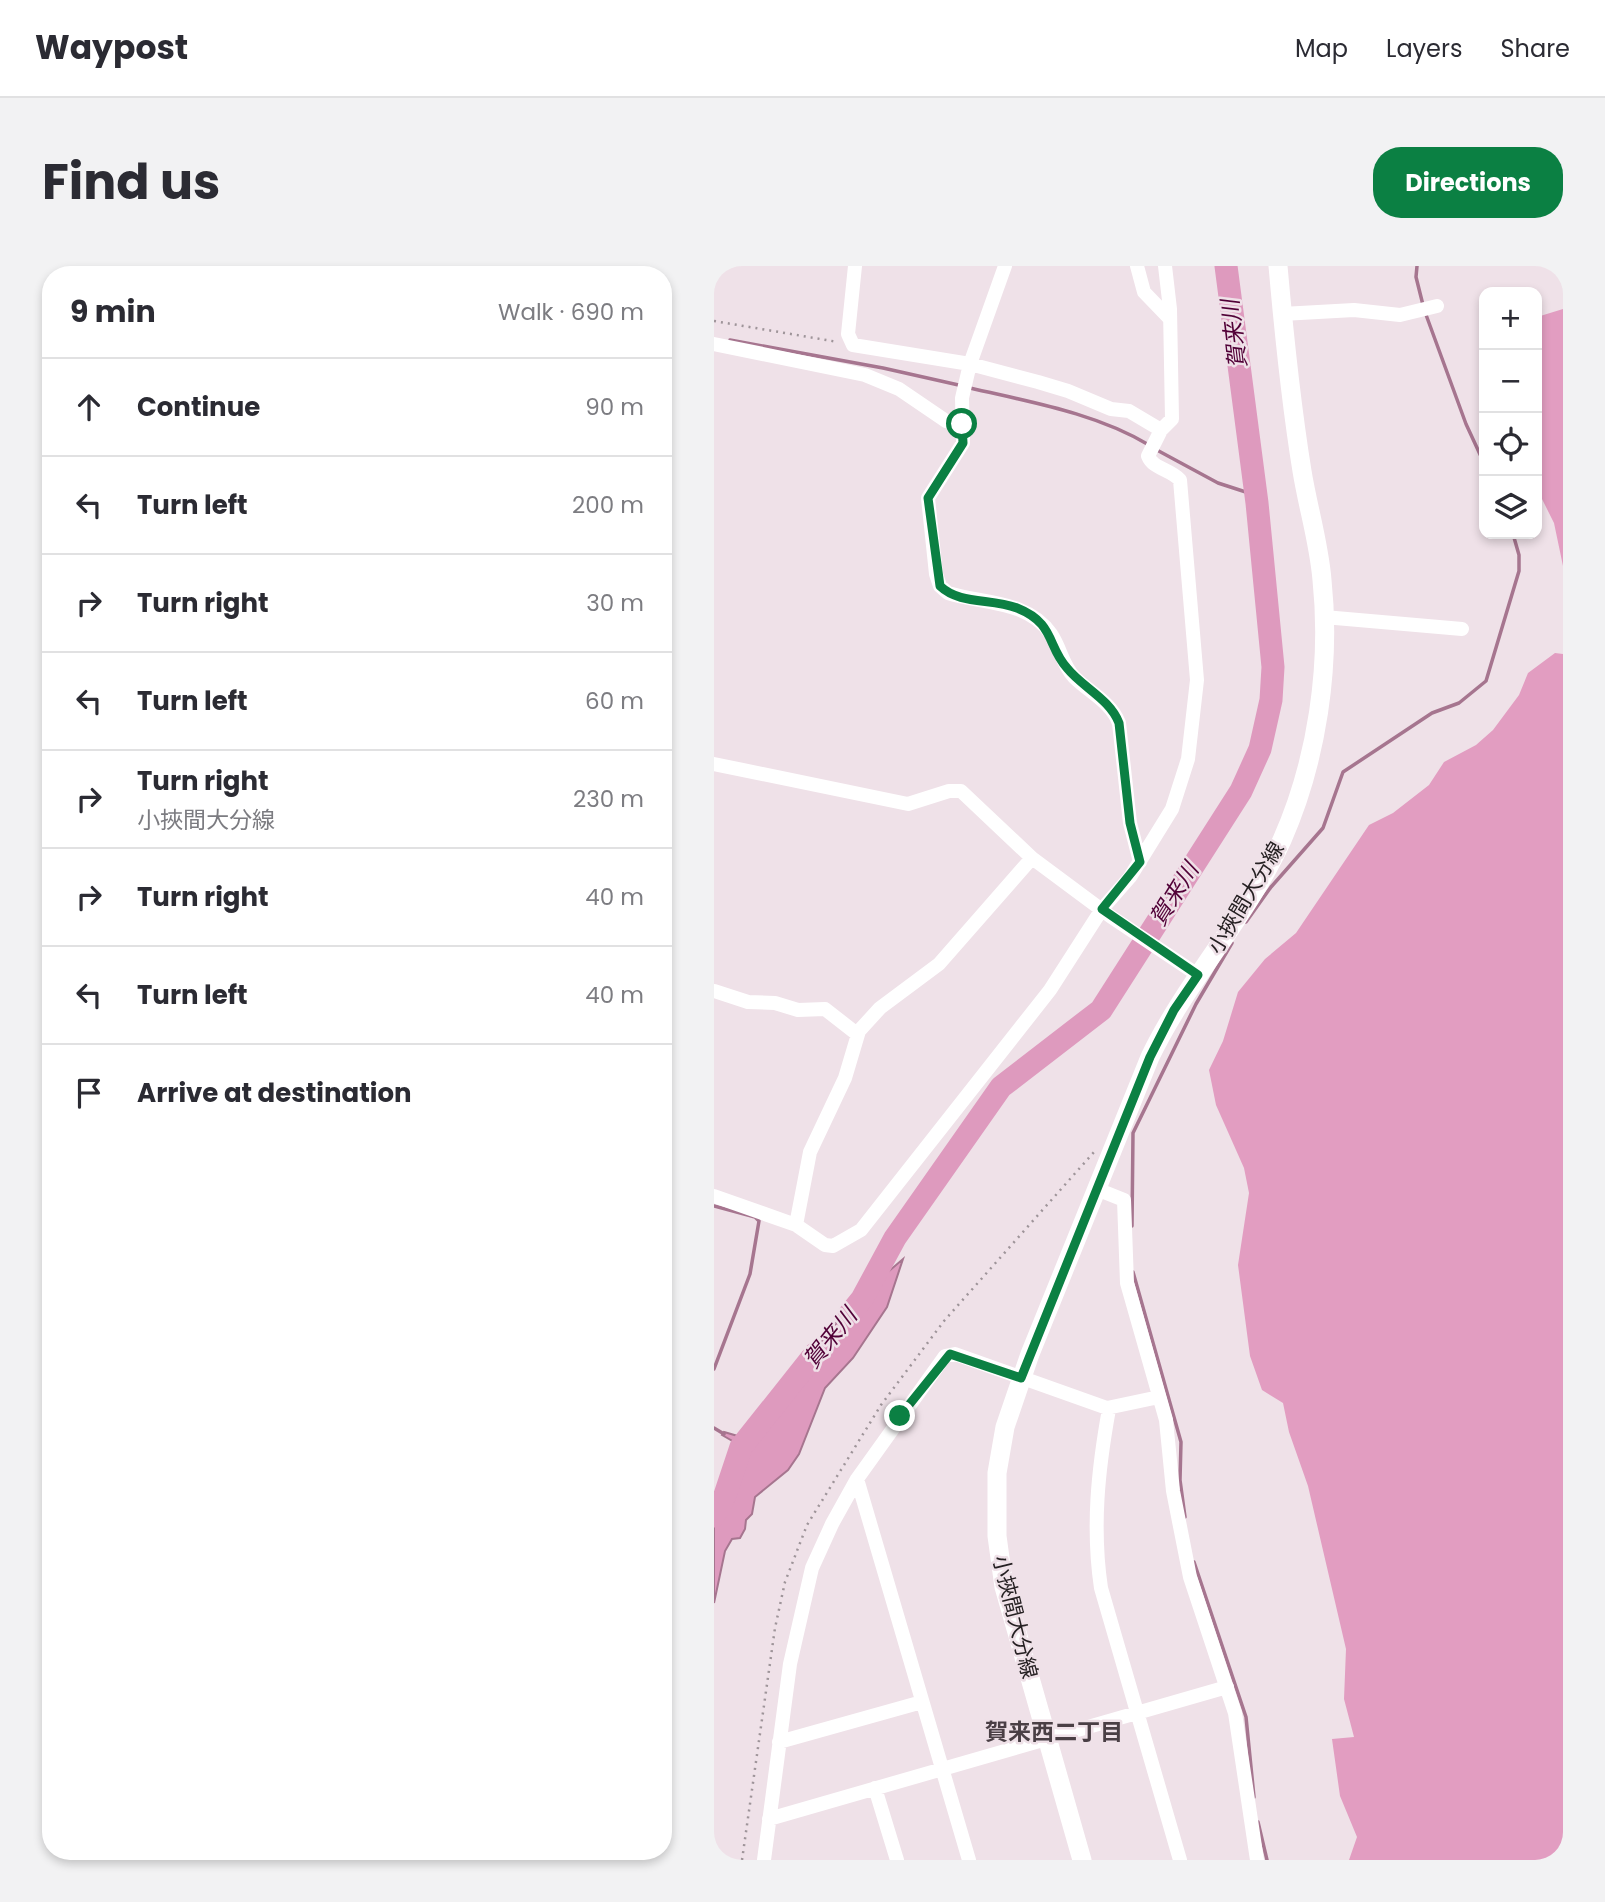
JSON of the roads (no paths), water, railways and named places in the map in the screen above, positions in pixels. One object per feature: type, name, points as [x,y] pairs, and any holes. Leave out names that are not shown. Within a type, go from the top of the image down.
[{"type":"main road","name":"小挾間大分線","points":[[1082,1860],[1008,1604],[997,1536],[999,1458],[1021,1378],[1099,1190],[1150,1057],[1191,970],[1264,875],[1297,802],[1315,730],[1324,617],[1319,551],[1301,469],[1278,266]]},
{"type":"street","points":[[855,266],[848,334],[853,345],[970,364],[1068,391],[1111,409],[1129,411],[1161,430]]},
{"type":"street","points":[[1005,266],[970,364],[962,398],[963,443],[928,498],[940,586],[948,593],[964,598],[1019,608],[1051,634],[1064,665],[1113,710],[1119,723],[1130,823],[1140,862]]},
{"type":"street","points":[[1137,266],[1144,292],[1170,319]]},
{"type":"street","points":[[714,1196],[796,1225],[825,1245],[833,1246],[866,1225],[1050,990],[1162,829],[1179,792],[1189,750],[1197,680],[1180,480],[1168,470],[1152,463],[1148,456],[1161,430],[1172,419],[1170,319],[1165,266]]},
{"type":"street","points":[[1282,314],[1354,310],[1400,315],[1437,306]]},
{"type":"street","points":[[714,344],[864,375],[899,389],[946,421],[962,424]]},
{"type":"street","points":[[1324,617],[1462,629]]},
{"type":"street","points":[[714,764],[908,804],[949,791],[961,791],[1032,858],[1191,970]]},
{"type":"street","points":[[796,1225],[810,1152],[845,1078],[857,1034],[880,1008],[939,964],[1032,858]]},
{"type":"street","points":[[714,991],[748,1002],[775,1003],[798,1010],[825,1009],[857,1034]]},
{"type":"street","points":[[1099,1190],[1124,1200],[1127,1283],[1169,1436],[1173,1491],[1183,1548],[1198,1605],[1240,1733],[1244,1782],[1257,1860]]},
{"type":"street","points":[[764,1860],[794,1643],[805,1593],[820,1548],[857,1479],[900,1416],[947,1355],[955,1354],[1109,1409],[1159,1397]]},
{"type":"street","points":[[1109,1409],[1097,1485],[1095,1550],[1101,1588],[1181,1860]]},
{"type":"street","points":[[857,1479],[969,1860]]},
{"type":"street","points":[[769,1819],[1227,1687]]},
{"type":"street","points":[[779,1742],[922,1702]]},
{"type":"street","points":[[875,1788],[897,1860]]},
{"type":"water","points":[[903,1259],[887,1307],[853,1358],[825,1388],[799,1454],[788,1470],[755,1497],[752,1514],[746,1520],[740,1538],[732,1539],[725,1551],[714,1603],[714,1508],[729,1494],[748,1450],[722,1435],[724,1432],[755,1441],[808,1358],[854,1301]]},
{"type":"waterway","name":"賀来川","points":[[849,1315],[862,1299],[895,1238],[1001,1087],[1101,1010],[1241,791],[1260,749],[1271,700],[1273,667],[1257,503],[1226,266]]},
{"type":"waterway","points":[[1417,266],[1416,277],[1423,305]]},
{"type":"waterway","points":[[1425,312],[1479,452]]},
{"type":"waterway","points":[[730,340],[883,368],[963,386]]},
{"type":"waterway","points":[[970,388],[1085,417],[1149,445]]},
{"type":"waterway","points":[[1155,449],[1218,483],[1255,495]]},
{"type":"waterway","points":[[1246,922],[1271,887],[1323,828],[1343,772],[1432,713],[1459,703],[1486,681],[1519,571],[1519,555],[1514,539]]},
{"type":"waterway","points":[[1132,1226],[1133,1133],[1196,1004],[1232,943]]},
{"type":"waterway","points":[[714,1206],[755,1217],[759,1221],[750,1274],[714,1369]]},
{"type":"waterway","points":[[1133,1272],[1181,1442],[1180,1480],[1185,1517]]},
{"type":"waterway","name":"賀来川","points":[[714,1516],[725,1495],[741,1447],[815,1354]]},
{"type":"waterway","points":[[714,1428],[724,1434]]},
{"type":"waterway","points":[[1194,1562],[1246,1717],[1254,1797]]},
{"type":"waterway","points":[[1258,1822],[1267,1860]]},
{"type":"district","name":"賀来西二丁目","points":[[1054,1732]]}]
